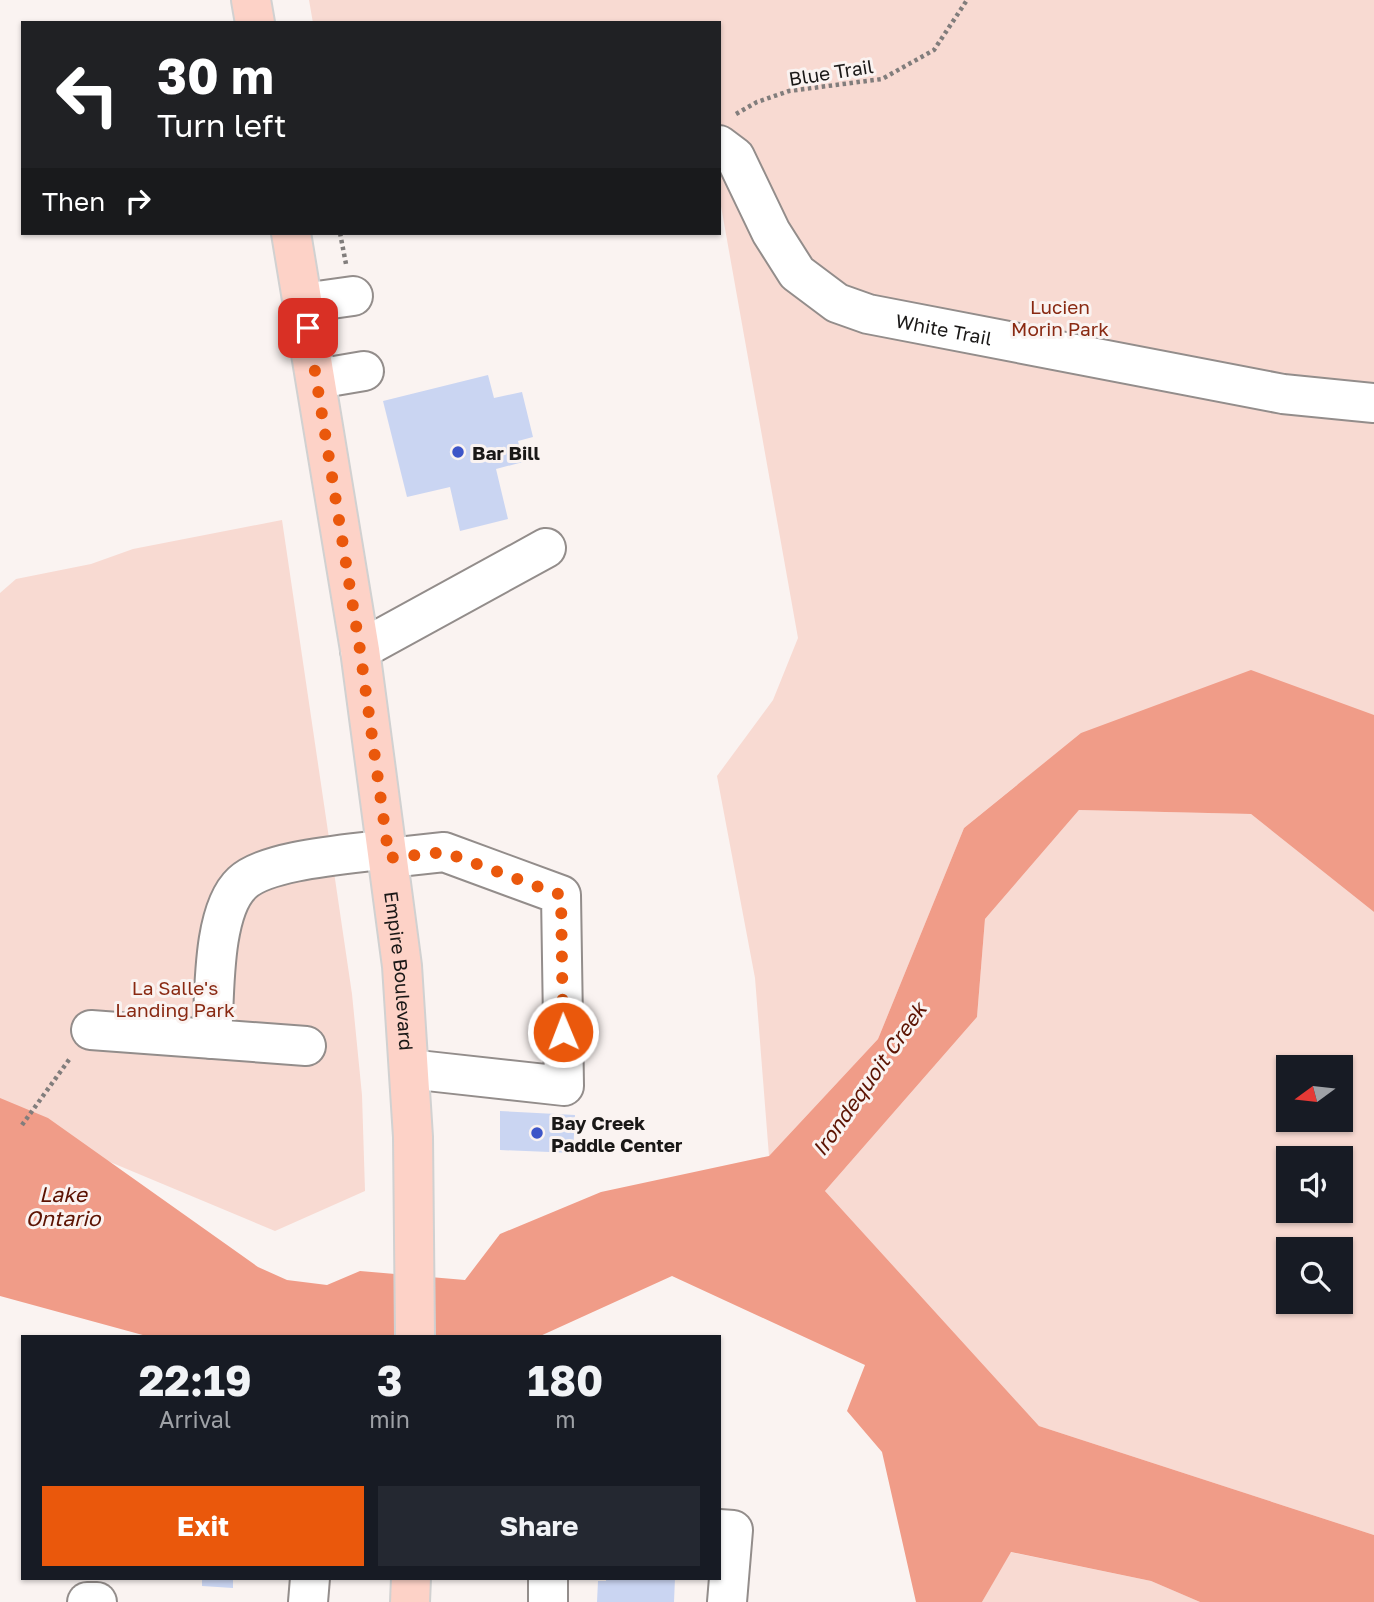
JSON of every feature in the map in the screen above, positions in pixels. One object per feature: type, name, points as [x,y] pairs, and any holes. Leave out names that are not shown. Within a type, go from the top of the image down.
[{"type":"main road","points":[[251,0],[255,21]]},
{"type":"main road","name":"Empire Boulevard","points":[[291,235],[360,650],[402,966],[410,1069],[415,1200],[415,1335]]},
{"type":"main road","points":[[410,1602],[411,1580]]},
{"type":"lane","name":"White Trail","points":[[725,132],[771,232],[797,273],[837,303],[868,314],[1283,394],[1374,403]]},
{"type":"lane","points":[[303,303],[353,296]]},
{"type":"lane","points":[[317,379],[365,372]]},
{"type":"lane","points":[[360,650],[546,548]]},
{"type":"lane","points":[[212,1039],[220,923],[229,900],[243,882],[270,868],[388,853],[444,852],[561,895],[564,1086],[410,1069]]},
{"type":"lane","points":[[91,1030],[306,1046]]},
{"type":"lane","points":[[721,1530],[733,1530],[727,1602]]},
{"type":"lane","points":[[308,1602],[310,1580]]},
{"type":"lane","points":[[548,1580],[548,1602]]},
{"type":"lane","points":[[87,1602],[97,1602]]},
{"type":"path","name":"Blue Trail","points":[[725,132],[737,113],[757,102],[789,91],[882,79],[934,50],[967,0]]},
{"type":"path","points":[[22,1125],[91,1030]]},
{"type":"green space","name":"Lucien Morin Park","points":[[309,0],[1374,0],[1374,821],[1018,784],[964,828],[878,1039],[769,1156],[755,978],[717,776],[773,700],[798,638],[721,206],[721,21],[313,21]]},
{"type":"green space","name":"La Salle's Landing Park","points":[[282,520],[352,994],[362,1095],[365,1191],[275,1231],[0,1116],[0,593],[16,579],[91,564],[133,549]]},
{"type":"green space","points":[[1079,810],[1251,814],[1374,912],[1374,1535],[1039,1426],[825,1191],[977,1017],[985,919]]},
{"type":"green space","points":[[1010,1552],[1151,1581],[1200,1602],[982,1602]]},
{"type":"water","points":[[1251,670],[1374,715],[1374,912],[1251,814],[1079,810],[985,919],[977,1017],[825,1191],[1039,1426],[1374,1535],[1374,1602],[1200,1602],[1151,1581],[1011,1552],[982,1602],[916,1602],[882,1452],[847,1411],[865,1365],[672,1276],[542,1335],[143,1335],[0,1296],[0,1098],[48,1118],[258,1267],[287,1280],[327,1285],[360,1271],[465,1280],[500,1234],[601,1192],[769,1156],[878,1039],[964,828],[1081,733]]},
{"type":"building","name":"Bar Bill","points":[[488,375],[494,398],[522,392],[533,437],[518,441],[523,462],[496,469],[508,519],[460,531],[450,487],[407,497],[383,401]]},
{"type":"building","name":"Bay Creek Paddle Center","points":[[500,1111],[575,1115],[573,1153],[500,1150]]},
{"type":"building","points":[[202,1580],[233,1580],[233,1588],[202,1586]]},
{"type":"building","points":[[675,1580],[674,1602],[597,1602],[598,1581]]},
{"type":"place","name":"Bar Bill","points":[[458,452]]},
{"type":"place","name":"Bay Creek Paddle Center","points":[[537,1133]]},
{"type":"route","points":[[308,328],[360,650],[389,858],[444,852],[561,895],[563,1032]]},
{"type":"water label","name":"Irondequoit Creek","points":[[869,1079]]},
{"type":"water label","name":"Lake Ontario","points":[[63,1206]]}]
